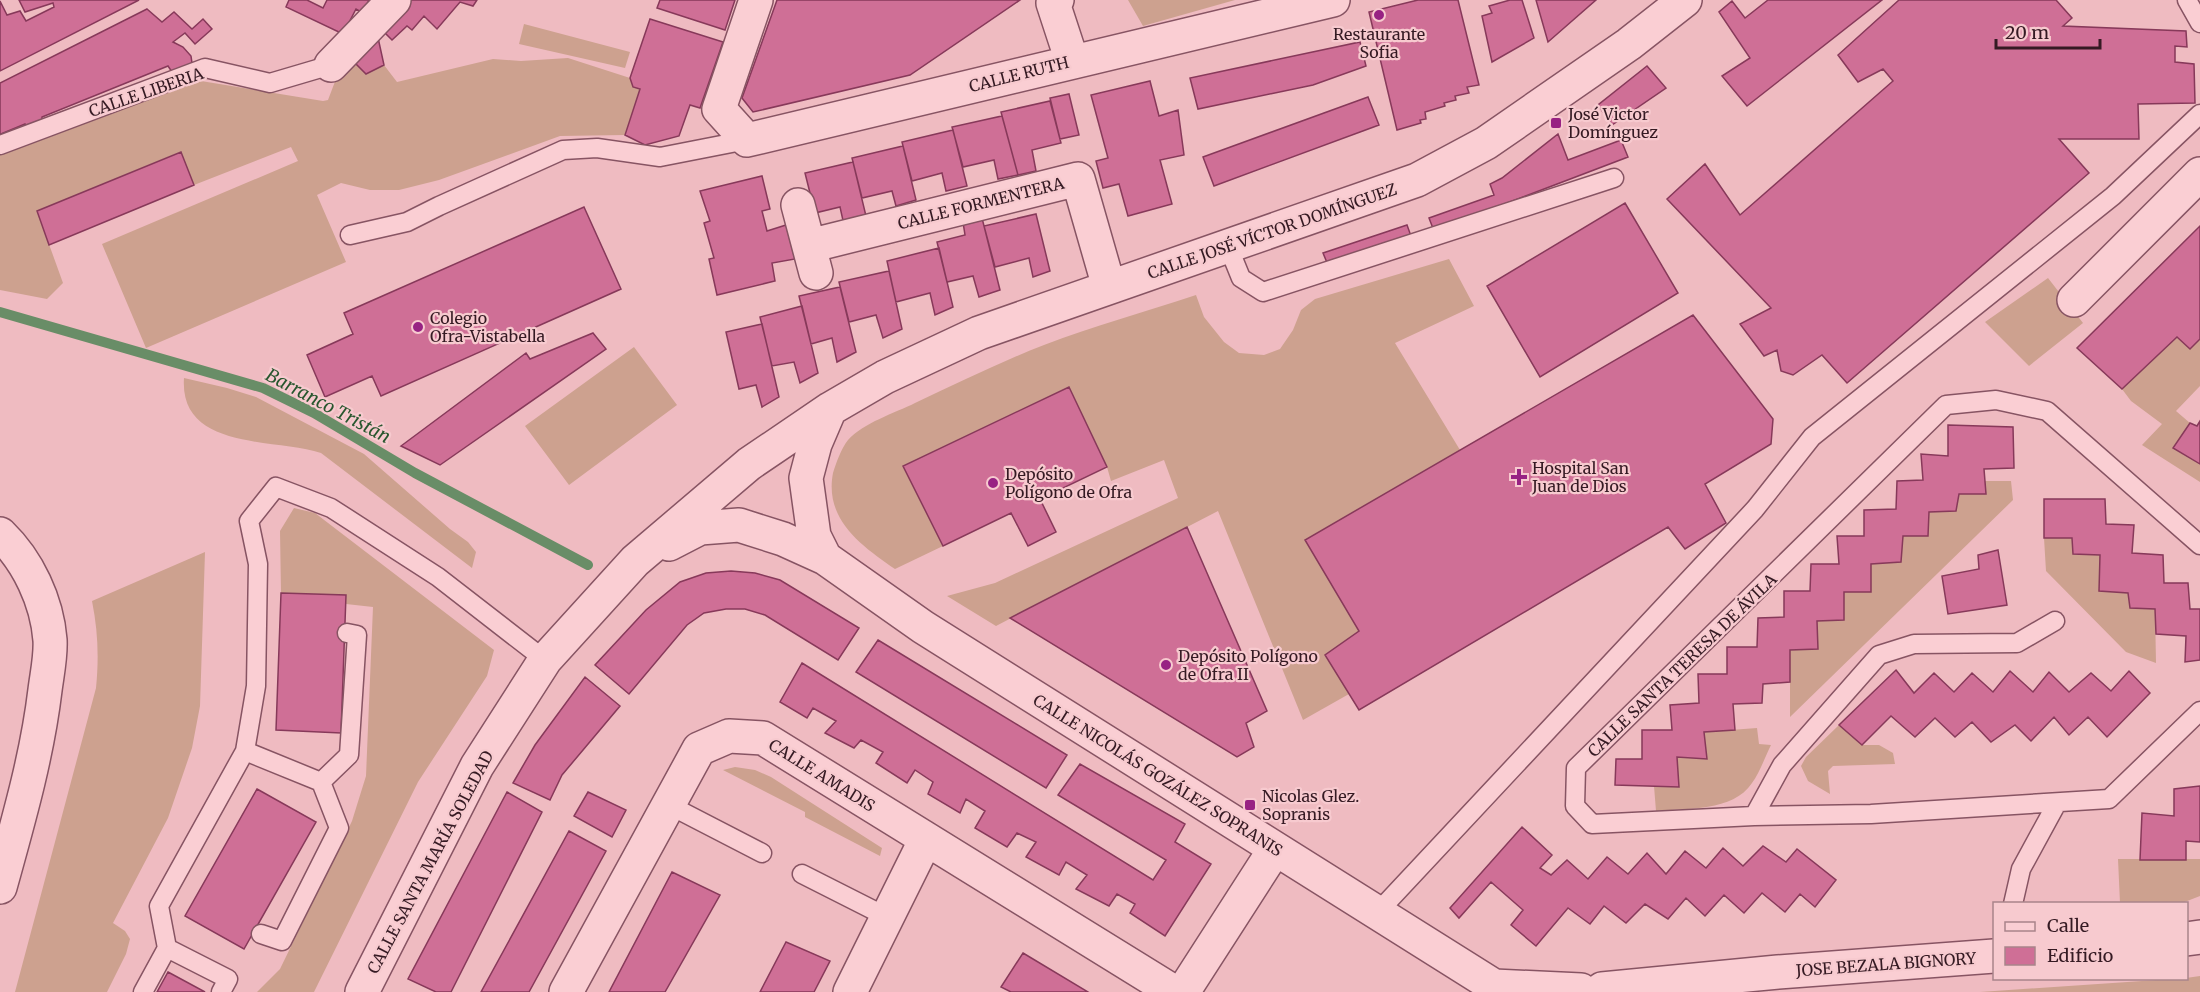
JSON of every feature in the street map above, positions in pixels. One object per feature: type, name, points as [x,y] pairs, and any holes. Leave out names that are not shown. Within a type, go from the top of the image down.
[{"type":"street","points":[[331,65],[394,0]]},
{"type":"street","points":[[747,141],[719,109],[756,0]]},
{"type":"street","points":[[1057,0],[1053,3],[1072,61]]},
{"type":"street","name":"CALLE RUTH","points":[[747,141],[1333,0]]},
{"type":"street","name":"CALLE JOSÉ VÍCTOR DOMÍNGUEZ","points":[[830,409],[885,376],[979,333],[1418,180],[1486,143],[1629,44],[1685,0]]},
{"type":"street","points":[[2074,300],[2200,174]]},
{"type":"street","name":"CALLE FORMENTERA","points":[[798,205],[813,259],[1078,179],[1109,287]]},
{"type":"street","points":[[825,558],[814,536],[806,478],[815,444],[830,409]]},
{"type":"street","name":"CALLE SANTA MARÍA SOLEDAD","points":[[362,992],[477,766],[545,660],[635,561],[749,464],[830,409]]},
{"type":"street","name":"CALLE NICOLÁS GOZÁLEZ SOPRANIS","points":[[635,561],[700,528],[739,525],[783,539],[825,558],[923,627],[1496,989],[1593,991]]},
{"type":"street","points":[[0,534],[26,565],[43,605],[50,641],[42,718],[0,887]]},
{"type":"street","name":"CALLE AMADIS","points":[[566,992],[699,749],[729,736],[763,738],[1174,992]]},
{"type":"street","points":[[850,992],[926,839]]},
{"type":"street","points":[[1183,992],[1275,849]]},
{"type":"street","name":"JOSE BEZALA BIGNORY","points":[[1593,991],[1766,982],[1993,956]]},
{"type":"lane","points":[[2187,0],[2200,22]]},
{"type":"lane","name":"CALLE LIBERIA","points":[[0,145],[205,68],[270,83],[331,65]]},
{"type":"lane","points":[[1377,913],[1755,509],[1812,437],[2113,196],[2200,114]]},
{"type":"lane","points":[[350,235],[407,222],[563,150],[597,148],[660,157],[747,141]]},
{"type":"lane","points":[[1228,246],[1240,278],[1263,292],[1614,178]]},
{"type":"lane","name":"CALLE SANTA TERESA DE ÁVILA","points":[[2200,544],[2047,411],[1996,400],[1946,405],[1576,768],[1575,806],[1592,824],[1754,816],[1871,814],[2109,799],[2200,711]]},
{"type":"lane","points":[[143,992],[167,948],[159,906],[245,751],[256,686],[258,564],[249,521],[276,487],[331,508],[438,577],[545,660]]},
{"type":"lane","points":[[1754,816],[1782,765],[1879,655],[1914,644],[2017,643],[2055,621]]},
{"type":"lane","points":[[321,782],[349,755],[357,635],[347,633]]},
{"type":"lane","points":[[245,751],[321,782],[339,828],[282,941],[261,934]]},
{"type":"lane","points":[[2013,902],[2021,869],[2057,802]]},
{"type":"lane","points":[[669,805],[762,853]]},
{"type":"lane","points":[[802,873],[887,917]]},
{"type":"lane","points":[[167,948],[228,979],[220,992]]},
{"type":"shaded area","points":[[1128,0],[1235,0],[1143,26]]},
{"type":"shaded area","points":[[524,24],[630,52],[625,68],[519,44]]},
{"type":"shaded area","points":[[568,58],[630,78],[633,87],[640,89],[625,135],[560,136],[439,180],[399,190],[370,190],[341,183],[317,195],[346,262],[146,348],[102,244],[298,161],[291,147],[194,185],[180,152],[37,211],[63,283],[47,299],[0,290],[0,154],[7,151],[201,81],[323,101],[328,100],[339,71],[351,59],[366,73],[384,65],[397,82],[493,59],[521,61]]},
{"type":"shaded area","points":[[1449,259],[1474,306],[1395,343],[1460,450],[1305,540],[1359,631],[1325,655],[1349,694],[1303,720],[1218,511],[996,626],[947,596],[995,583],[1178,498],[1164,460],[1111,481],[1107,467],[1069,387],[904,466],[943,546],[895,569],[870,551],[848,530],[834,505],[833,473],[843,448],[854,434],[880,419],[1044,345],[1196,295],[1204,317],[1224,342],[1239,353],[1264,355],[1280,349],[1293,330],[1301,310],[1315,299]]},
{"type":"shaded area","points":[[2048,278],[2083,323],[2029,366],[1985,322]]},
{"type":"shaded area","points":[[2177,337],[2200,339],[2200,386],[2176,411],[2190,423],[2174,447],[2200,464],[2200,482],[2142,445],[2162,424],[2131,401],[2122,389]]},
{"type":"shaded area","points":[[634,347],[677,405],[569,485],[525,426]]},
{"type":"shaded area","points":[[184,378],[256,397],[364,454],[468,542],[476,552],[472,568],[321,453],[256,442],[213,430],[197,418],[187,402]]},
{"type":"shaded area","points":[[1985,481],[2011,481],[2013,500],[1790,717],[1790,650],[1818,649],[1817,621],[1844,620],[1844,592],[1871,592],[1871,564],[1903,536],[1928,536],[1929,512],[1956,511],[1959,494]]},
{"type":"shaded area","points":[[294,508],[315,513],[494,650],[487,676],[418,782],[314,992],[257,992],[280,969],[352,821],[366,776],[373,607],[346,604],[345,595],[281,593],[280,531]]},
{"type":"shaded area","points":[[2044,538],[2072,538],[2073,554],[2100,555],[2100,591],[2128,593],[2130,608],[2155,609],[2156,663],[2126,652],[2046,571]]},
{"type":"shaded area","points":[[205,552],[200,706],[192,748],[168,818],[113,923],[125,931],[130,939],[126,954],[107,992],[15,992],[96,688],[97,644],[92,601]]},
{"type":"shaded area","points":[[1839,725],[1862,745],[1879,745],[1893,753],[1895,764],[1833,766],[1828,771],[1830,794],[1808,781],[1801,766],[1806,757]]},
{"type":"shaded area","points":[[1757,728],[1759,744],[1771,745],[1755,779],[1744,792],[1721,804],[1708,807],[1656,811],[1654,786],[1679,787],[1677,757],[1707,758],[1704,732]]},
{"type":"shaded area","points":[[735,767],[755,770],[771,777],[882,848],[880,856],[805,817],[805,812],[723,770]]},
{"type":"shaded area","points":[[2118,859],[2200,859],[2200,896],[2185,902],[2120,902]]},
{"type":"shaded area","points":[[2200,976],[2200,992],[1980,992],[2157,980],[2188,980],[2188,978]]},
{"type":"building","points":[[19,0],[139,0],[0,71],[0,1],[7,15],[20,11],[26,21],[54,7],[53,3],[25,12]]},
{"type":"building","points":[[289,0],[307,0],[323,8],[327,0],[369,0],[363,13],[356,9],[343,34],[286,7]]},
{"type":"building","points":[[410,0],[477,0],[473,6],[460,2],[437,29],[424,16],[412,30],[407,26],[392,40],[382,30]]},
{"type":"building","points":[[660,0],[735,0],[725,30],[657,8]]},
{"type":"building","points":[[777,0],[1020,0],[910,75],[753,112],[742,98]]},
{"type":"building","points":[[1418,0],[1458,0],[1479,85],[1467,87],[1469,93],[1455,96],[1456,100],[1444,103],[1445,106],[1425,112],[1426,119],[1420,120],[1421,123],[1397,130],[1369,12]]},
{"type":"building","points":[[1510,0],[1522,0],[1534,38],[1492,62],[1482,16],[1492,13],[1489,6]]},
{"type":"building","points":[[1536,0],[1596,0],[1548,42]]},
{"type":"building","points":[[1768,0],[1882,0],[1747,106],[1722,76],[1750,58],[1719,12],[1732,1],[1745,18]]},
{"type":"building","points":[[1899,0],[2056,0],[2072,18],[2063,26],[2186,31],[2187,47],[2175,46],[2175,62],[2194,64],[2195,103],[2138,104],[2139,139],[2059,139],[2089,173],[1847,383],[1822,355],[1793,375],[1781,371],[1777,350],[1764,356],[1740,324],[1771,308],[1667,199],[1705,164],[1740,215],[1893,81],[1883,69],[1858,82],[1838,55]]},
{"type":"building","points":[[147,9],[162,22],[174,12],[192,29],[203,19],[212,29],[195,44],[185,33],[173,42],[183,47],[191,56],[192,63],[172,72],[168,66],[42,117],[42,121],[27,127],[25,124],[1,134],[3,137],[0,138],[0,83]]},
{"type":"building","points":[[650,19],[723,42],[700,108],[690,105],[679,136],[645,145],[625,135],[640,89],[633,87],[630,78]]},
{"type":"building","points":[[377,33],[384,65],[366,74],[351,59]]},
{"type":"building","points":[[1360,42],[1366,66],[1313,85],[1198,109],[1190,78]]},
{"type":"building","points":[[1647,66],[1666,88],[1612,125],[1598,105]]},
{"type":"building","points":[[1150,81],[1159,116],[1178,110],[1184,155],[1160,160],[1172,204],[1128,216],[1119,184],[1103,188],[1096,161],[1108,158],[1091,95]]},
{"type":"building","points":[[1069,94],[1079,135],[1060,139],[1050,98]]},
{"type":"building","points":[[1368,97],[1379,125],[1214,186],[1203,157]]},
{"type":"building","points":[[1050,101],[1061,143],[1032,150],[1036,171],[1018,175],[1001,112]]},
{"type":"building","points":[[1002,116],[1018,175],[998,179],[994,160],[963,167],[952,127]]},
{"type":"building","points":[[953,130],[967,186],[946,191],[942,173],[912,181],[902,142]]},
{"type":"building","points":[[1558,134],[1568,160],[1621,140],[1628,157],[1434,231],[1429,218],[1494,195],[1490,184],[1502,178]]},
{"type":"building","points":[[903,146],[916,200],[896,206],[892,191],[862,198],[852,158]]},
{"type":"building","points":[[181,152],[194,185],[49,245],[37,211]]},
{"type":"building","points":[[853,162],[866,216],[844,225],[840,207],[815,213],[805,173]]},
{"type":"building","points":[[762,176],[770,209],[762,211],[767,231],[786,225],[795,259],[772,263],[775,281],[717,295],[709,259],[714,258],[704,223],[710,221],[700,191]]},
{"type":"building","points":[[1625,203],[1678,293],[1540,377],[1487,286]]},
{"type":"building","points":[[584,207],[621,289],[381,396],[372,376],[325,397],[307,355],[353,334],[344,313]]},
{"type":"building","points":[[1036,214],[1050,271],[1033,277],[1029,258],[995,267],[984,226]]},
{"type":"building","points":[[982,218],[1000,290],[979,297],[973,276],[947,282],[937,242],[965,235],[963,222]]},
{"type":"building","points":[[1407,225],[1411,236],[1328,265],[1323,253]]},
{"type":"building","points":[[2200,226],[2200,339],[2190,349],[2177,337],[2122,389],[2077,348]]},
{"type":"building","points":[[939,248],[953,307],[935,315],[930,293],[896,302],[887,261]]},
{"type":"building","points":[[889,271],[902,329],[883,338],[876,315],[849,322],[839,282]]},
{"type":"building","points":[[840,287],[856,352],[837,362],[832,338],[811,344],[799,296]]},
{"type":"building","points":[[802,306],[818,373],[800,383],[794,362],[772,366],[760,317]]},
{"type":"building","points":[[1693,315],[1773,419],[1771,444],[1705,484],[1726,523],[1685,549],[1668,527],[1359,710],[1325,655],[1359,631],[1305,540]]},
{"type":"building","points":[[762,324],[779,397],[762,407],[756,385],[739,389],[726,332]]},
{"type":"building","points":[[593,333],[606,349],[440,465],[401,446],[526,353],[530,359]]},
{"type":"building","name":"Depósito Polígono de Ofra","points":[[1069,387],[1107,467],[1040,499],[1056,532],[1028,546],[1011,513],[943,546],[903,466]]},
{"type":"building","points":[[2200,421],[2200,464],[2173,448],[2190,423],[2197,426]]},
{"type":"building","points":[[1948,425],[2013,427],[2014,468],[1984,469],[1986,494],[1959,494],[1956,511],[1929,512],[1928,536],[1903,536],[1901,562],[1871,564],[1871,592],[1844,592],[1844,620],[1817,621],[1818,649],[1790,650],[1790,682],[1763,684],[1762,703],[1733,704],[1735,730],[1704,732],[1707,759],[1677,757],[1679,787],[1615,785],[1616,759],[1642,759],[1642,730],[1672,730],[1670,705],[1699,703],[1698,674],[1727,674],[1727,647],[1757,647],[1758,618],[1784,617],[1784,591],[1810,591],[1811,564],[1839,564],[1837,536],[1864,536],[1864,510],[1896,509],[1897,481],[1923,480],[1921,454],[1948,456]]},
{"type":"building","points":[[2044,499],[2105,499],[2106,524],[2134,525],[2132,553],[2163,555],[2164,583],[2188,583],[2190,609],[2200,609],[2200,660],[2185,662],[2186,636],[2156,634],[2155,609],[2130,608],[2128,593],[2099,591],[2100,555],[2073,554],[2072,538],[2044,538]]},
{"type":"building","name":"Depósito Polígono de Ofra II","points":[[1187,527],[1267,711],[1246,723],[1254,747],[1237,757],[1010,618]]},
{"type":"building","points":[[1998,550],[2007,605],[1948,614],[1942,576],[1979,569],[1978,555]]},
{"type":"building","points":[[731,571],[755,573],[780,580],[859,628],[838,660],[765,615],[745,609],[726,609],[704,613],[687,625],[629,694],[595,665],[646,610],[680,582],[706,573]]},
{"type":"building","points":[[281,593],[346,595],[341,733],[276,730]]},
{"type":"building","points":[[878,640],[1067,755],[1046,788],[856,672]]},
{"type":"building","points":[[802,663],[1153,880],[1166,860],[1058,795],[1080,764],[1185,824],[1175,842],[1211,864],[1165,936],[1130,913],[1135,904],[1117,894],[1109,906],[1076,889],[1087,875],[1066,862],[1059,875],[1026,857],[1036,842],[1017,833],[1007,847],[975,828],[985,811],[966,799],[960,813],[928,794],[933,782],[915,770],[907,783],[876,763],[883,752],[861,740],[854,748],[825,733],[836,721],[813,708],[807,718],[780,702]]},
{"type":"building","points":[[1896,670],[1914,693],[1934,673],[1954,692],[1972,673],[1993,692],[2010,671],[2033,692],[2049,672],[2069,692],[2091,673],[2111,691],[2129,671],[2150,693],[2107,737],[2088,717],[2069,735],[2054,717],[2031,741],[2015,725],[1991,742],[1972,722],[1955,737],[1935,718],[1915,737],[1891,716],[1862,745],[1839,725]]},
{"type":"building","points":[[585,677],[620,706],[562,775],[550,800],[513,783],[535,745]]},
{"type":"building","points":[[2200,786],[2200,842],[2186,841],[2186,860],[2140,860],[2142,813],[2174,816],[2174,789]]},
{"type":"building","points":[[257,789],[316,822],[244,949],[185,916]]},
{"type":"building","points":[[507,792],[542,812],[451,992],[436,992],[408,979]]},
{"type":"building","points":[[588,792],[626,810],[612,837],[574,816]]},
{"type":"building","points":[[1522,827],[1552,855],[1540,868],[1551,875],[1567,860],[1588,879],[1607,857],[1628,874],[1647,853],[1666,874],[1685,851],[1706,868],[1723,848],[1743,866],[1763,846],[1786,862],[1797,849],[1836,880],[1815,907],[1800,894],[1785,912],[1762,893],[1744,913],[1724,895],[1705,916],[1686,898],[1668,919],[1645,904],[1626,923],[1604,906],[1590,924],[1568,908],[1536,946],[1511,925],[1523,910],[1491,882],[1459,918],[1450,908]]},
{"type":"building","points":[[569,831],[606,851],[529,992],[481,992]]},
{"type":"building","points":[[672,872],[720,895],[665,992],[609,992]]},
{"type":"building","points":[[786,942],[830,961],[814,992],[760,992]]},
{"type":"building","points":[[1023,953],[1088,992],[1011,992],[1001,987]]},
{"type":"building","points":[[168,972],[205,992],[157,992]]},
{"type":"waterway","name":"Barranco Tristán","points":[[0,312],[263,388],[314,413],[415,473],[588,565]]},
{"type":"place","name":"Restaurante Sofia","points":[[1379,15]]},
{"type":"place","name":"José Victor Domínguez","points":[[1556,123]]},
{"type":"place","name":"Colegio Ofra-Vistabella","points":[[418,327]]},
{"type":"place","name":"Hospital San Juan de Dios","points":[[1519,477]]},
{"type":"place","name":"Depósito Polígono de Ofra","points":[[993,483]]},
{"type":"place","name":"Depósito Polígono de Ofra II","points":[[1166,665]]},
{"type":"place","name":"Nicolas Glez. Sopranis","points":[[1250,805]]}]
